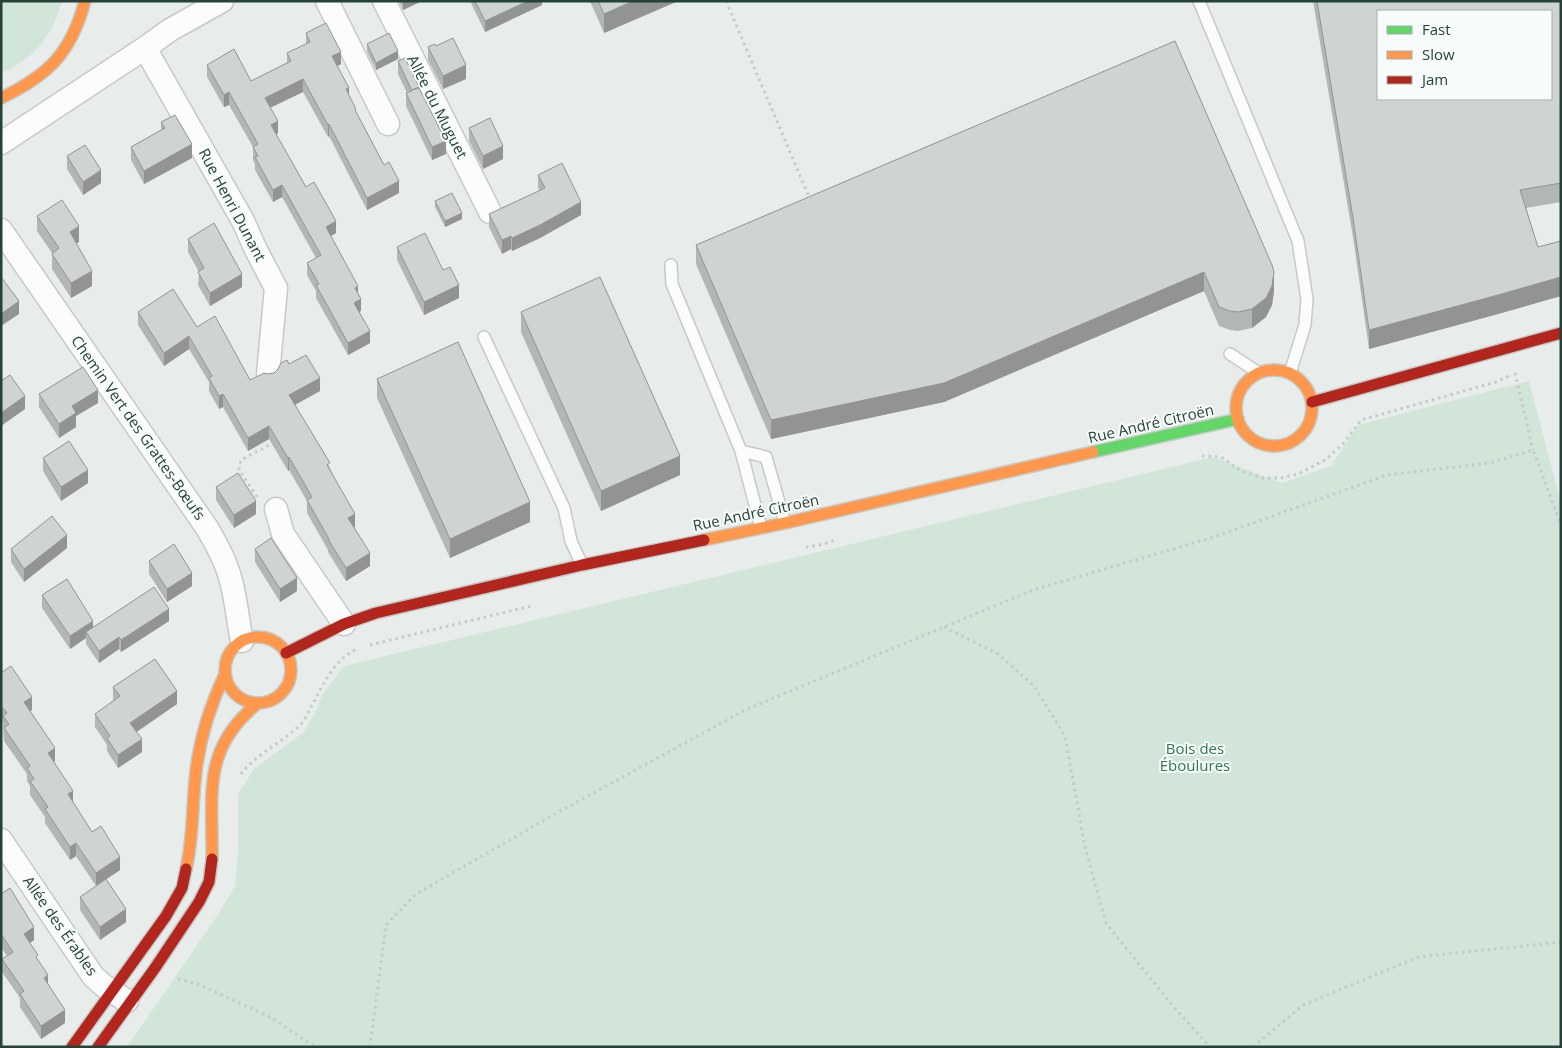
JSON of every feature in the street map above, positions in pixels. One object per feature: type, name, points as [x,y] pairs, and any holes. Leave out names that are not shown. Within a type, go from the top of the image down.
[{"type":"main road","points":[[1,98],[21,90],[41,77],[58,60],[71,41],[81,19],[85,1]]},
{"type":"main road","points":[[1312,402],[1561,333]]},
{"type":"main road","points":[[1274,370],[1290,373],[1300,380],[1308,390],[1312,402],[1310,422],[1305,432],[1288,444],[1267,446],[1257,443],[1242,429],[1238,419],[1236,410],[1240,392],[1244,385],[1258,374],[1274,370]]},
{"type":"main road","name":"Rue André Citroën","points":[[286,652],[344,624],[376,613],[582,564],[786,523],[1238,419]]},
{"type":"main road","points":[[258,636],[281,646],[286,652],[291,669],[287,686],[282,693],[275,698],[258,703],[248,702],[233,692],[225,674],[225,664],[228,655],[234,647],[242,641],[258,636]]},
{"type":"main road","points":[[98,1047],[120,997],[182,888],[190,854],[194,778],[203,731],[225,674]]},
{"type":"main road","points":[[72,1047],[120,997],[192,914],[207,889],[211,874],[212,849],[210,804],[216,766],[223,744],[234,727],[258,703]]},
{"type":"main road","points":[[190,854],[196,864],[201,864],[209,857],[212,849]]},
{"type":"street","points":[[1,143],[170,30],[222,1]]},
{"type":"street","points":[[327,1],[388,124]]},
{"type":"street","name":"Allée du Muguet","points":[[384,1],[490,212]]},
{"type":"street","name":"Rue Henri Dunant","points":[[145,48],[243,221],[276,288],[268,374]]},
{"type":"street","name":"Chemin Vert des Grattes-Bœufs","points":[[1,230],[219,548],[229,572],[242,641]]},
{"type":"street","points":[[268,505],[283,534],[344,624]]},
{"type":"street","name":"Allée des Érables","points":[[1,840],[93,976],[120,997]]},
{"type":"lane","points":[[1199,1],[1298,241],[1307,300],[1305,325],[1290,373]]},
{"type":"lane","points":[[671,264],[672,284],[741,451],[761,528]]},
{"type":"lane","points":[[484,337],[564,508],[571,541],[582,564]]},
{"type":"lane","points":[[1230,354],[1258,374]]},
{"type":"lane","points":[[741,451],[766,457],[786,523]]},
{"type":"path","points":[[726,1],[813,206]]},
{"type":"path","points":[[1194,457],[1204,455],[1221,457],[1241,470],[1263,478],[1281,478],[1298,474],[1324,460],[1343,444],[1361,420],[1496,382],[1504,379],[1515,370],[1534,450],[1561,525]]},
{"type":"path","points":[[268,505],[239,470],[241,460],[274,442]]},
{"type":"path","points":[[370,1047],[386,925],[416,894],[555,814],[747,709],[1033,590],[1214,537],[1387,475],[1490,463],[1534,450]]},
{"type":"path","points":[[804,547],[830,542],[842,536]]},
{"type":"path","points":[[364,646],[535,605]]},
{"type":"path","points":[[944,627],[998,654],[1034,686],[1065,736],[1085,847],[1106,923],[1172,1005],[1210,1047]]},
{"type":"path","points":[[237,781],[252,761],[267,752],[301,724],[326,679],[341,660],[359,648]]},
{"type":"path","points":[[1253,1047],[1303,1005],[1418,956],[1561,942]]},
{"type":"path","points":[[175,978],[198,984],[272,1018],[315,1047]]},
{"type":"green space","points":[[1,1],[62,1],[48,35],[23,61],[1,73]]},
{"type":"green space","name":"Bois des Éboulures","points":[[1529,381],[1561,503],[1561,1047],[127,1047],[219,913],[235,886],[238,850],[238,794],[255,768],[303,733],[315,713],[322,695],[344,666],[1213,457],[1282,483],[1331,466],[1358,425]]},
{"type":"building","points":[[475,1],[528,1],[485,21]]},
{"type":"building","points":[[598,1],[633,1],[604,14]]},
{"type":"building","points":[[1317,1],[1561,1],[1561,183],[1520,190],[1538,247],[1561,241],[1561,277],[1369,330],[1353,218]]},
{"type":"building","points":[[326,23],[341,52],[332,56],[349,88],[346,89],[355,110],[384,165],[389,162],[399,181],[367,198],[329,124],[303,79],[265,98],[278,121],[271,125],[306,187],[314,182],[336,221],[326,227],[358,286],[355,288],[361,299],[354,303],[370,331],[348,343],[316,285],[319,284],[307,263],[321,255],[282,185],[273,190],[255,157],[258,156],[253,147],[258,144],[229,92],[224,95],[207,65],[234,49],[251,81],[291,61],[287,53],[310,42],[306,33]]},
{"type":"building","points":[[389,33],[398,51],[376,63],[367,44]]},
{"type":"building","points":[[453,38],[466,65],[443,76],[428,47],[435,44],[436,46]]},
{"type":"building","points":[[1175,41],[1272,265],[1274,272],[1272,286],[1266,298],[1252,309],[1238,312],[1219,307],[1204,272],[944,383],[771,420],[696,245]]},
{"type":"building","points":[[405,58],[419,87],[412,90],[419,88],[446,141],[432,147],[406,93],[412,91],[398,61]]},
{"type":"building","points":[[175,115],[192,144],[144,171],[131,147],[165,128],[161,122]]},
{"type":"building","points":[[490,118],[503,146],[483,156],[469,128]]},
{"type":"building","points":[[85,145],[101,170],[83,182],[67,156]]},
{"type":"building","points":[[562,163],[581,202],[540,225],[512,238],[511,236],[502,240],[489,214],[545,188],[538,175]]},
{"type":"building","points":[[452,193],[462,213],[445,221],[435,201]]},
{"type":"building","points":[[62,200],[79,226],[70,232],[92,271],[71,283],[52,254],[59,248],[37,216]]},
{"type":"building","points":[[214,223],[242,274],[210,293],[198,272],[204,268],[188,239]]},
{"type":"building","points":[[425,233],[443,270],[450,267],[459,285],[424,302],[397,247]]},
{"type":"building","points":[[1,277],[19,301],[1,314]]},
{"type":"building","points":[[600,277],[680,456],[601,491],[521,312]]},
{"type":"building","points":[[173,289],[197,327],[215,316],[250,380],[264,373],[274,373],[281,363],[287,360],[289,364],[306,355],[320,378],[289,395],[330,463],[327,465],[355,514],[348,518],[370,553],[346,568],[307,500],[312,497],[269,426],[248,438],[223,394],[219,396],[209,378],[212,376],[189,336],[164,353],[138,312]]},
{"type":"building","points":[[458,342],[530,502],[450,539],[377,379]]},
{"type":"building","points":[[83,367],[98,390],[72,406],[76,413],[59,424],[39,394]]},
{"type":"building","points":[[10,375],[25,396],[1,413],[1,381]]},
{"type":"building","points":[[69,441],[88,470],[61,487],[43,458]]},
{"type":"building","points":[[238,473],[256,501],[234,515],[216,487]]},
{"type":"building","points":[[52,516],[67,535],[24,569],[11,549]]},
{"type":"building","points":[[271,538],[297,578],[280,589],[255,549]]},
{"type":"building","points":[[174,544],[192,573],[167,589],[149,561]]},
{"type":"building","points":[[67,579],[93,621],[70,636],[42,595]]},
{"type":"building","points":[[154,587],[169,609],[121,640],[119,637],[99,651],[86,632]]},
{"type":"building","points":[[155,659],[177,691],[130,723],[142,739],[118,755],[107,738],[110,736],[95,714],[120,696],[113,687]]},
{"type":"building","points":[[11,666],[32,697],[24,702],[55,748],[48,753],[73,791],[68,794],[92,832],[101,826],[120,857],[96,873],[76,843],[70,847],[45,809],[48,807],[30,781],[34,779],[27,768],[30,766],[4,728],[9,724],[3,716],[7,713],[1,706],[1,673]]},
{"type":"building","points":[[106,879],[126,909],[100,927],[80,897]]},
{"type":"building","points":[[10,888],[34,927],[24,934],[48,975],[44,978],[65,1010],[41,1026],[20,994],[24,991],[2,959],[13,952],[1,934],[1,894]]},
{"type":"traffic: fast","points":[[1093,452],[1238,419]]},
{"type":"traffic: slow","points":[[1,98],[32,80],[56,60],[73,35],[85,1]]},
{"type":"traffic: slow","points":[[1274,370],[1289,373],[1301,381],[1309,393],[1312,408],[1309,423],[1301,435],[1289,443],[1274,446],[1259,443],[1247,435],[1239,423],[1236,408],[1239,393],[1247,381],[1259,373],[1274,370]]},
{"type":"traffic: slow","points":[[704,540],[1093,452]]},
{"type":"traffic: slow","points":[[258,637],[271,640],[281,647],[288,657],[291,670],[288,683],[281,693],[271,700],[258,703],[245,700],[235,693],[228,683],[225,670],[228,657],[235,647],[245,640],[258,637]]},
{"type":"traffic: slow","points":[[186,869],[190,848],[199,753],[209,713],[225,674]]},
{"type":"traffic: slow","points":[[212,859],[212,793],[219,755],[227,738],[240,720],[258,703]]},
{"type":"traffic: jam","points":[[1312,402],[1561,333]]},
{"type":"traffic: jam","points":[[286,653],[344,624],[376,613],[582,565],[704,540]]},
{"type":"traffic: jam","points":[[98,1047],[155,968],[199,902],[209,882],[212,859]]},
{"type":"traffic: jam","points":[[72,1047],[166,916],[182,888],[186,869]]}]
